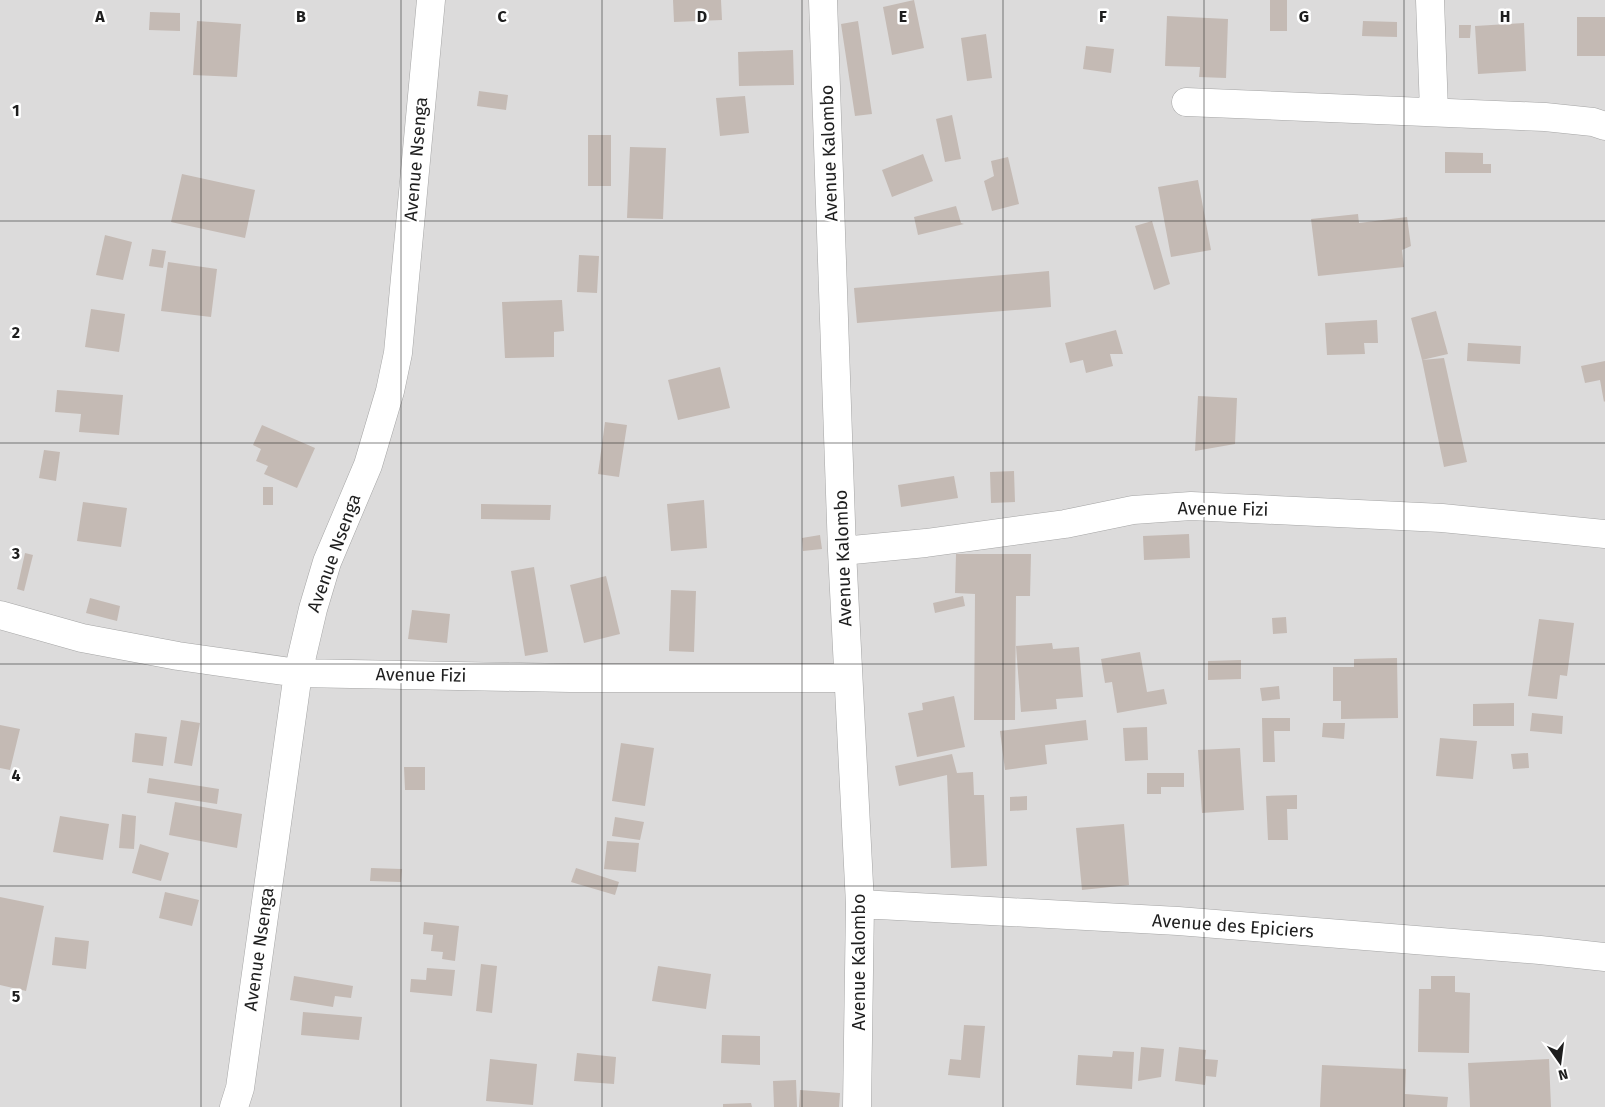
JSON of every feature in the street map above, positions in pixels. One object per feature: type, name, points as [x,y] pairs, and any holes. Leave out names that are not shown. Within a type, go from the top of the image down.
[{"type":"street","name":"Avenue Nsenga","points":[[234,1107],[240,1088],[298,673],[313,609],[327,562],[368,465],[390,392],[398,353],[431,0]]},
{"type":"street","points":[[1430,0],[1434,111]]},
{"type":"street","name":"Avenue Kalombo","points":[[824,3],[842,551],[860,904],[857,1107]]},
{"type":"street","points":[[1186,102],[1545,117],[1593,122],[1605,126]]},
{"type":"street","name":"Avenue Fizi","points":[[842,551],[1065,524],[1133,510],[1191,506],[1442,518],[1605,534]]},
{"type":"street","name":"Avenue Fizi","points":[[0,615],[82,638],[178,656],[298,673],[570,678],[848,678]]},
{"type":"street","name":"Avenue des Epiciers","points":[[860,904],[1178,921],[1540,950],[1605,958]]},
{"type":"shaded area","points":[[0,0],[1605,0],[1605,1107],[0,1107]]},
{"type":"building","points":[[673,0],[721,0],[722,20],[674,22]]},
{"type":"building","points":[[914,0],[924,48],[892,55],[883,7]]},
{"type":"building","points":[[1270,0],[1287,0],[1287,31],[1270,31]]},
{"type":"building","points":[[150,12],[180,13],[180,31],[149,30]]},
{"type":"building","points":[[1167,16],[1228,19],[1226,78],[1199,77],[1200,67],[1165,66]]},
{"type":"building","points":[[1577,17],[1605,17],[1605,56],[1577,56]]},
{"type":"building","points":[[197,21],[241,24],[237,77],[193,75]]},
{"type":"building","points":[[858,21],[872,114],[855,116],[841,24]]},
{"type":"building","points":[[1363,21],[1397,22],[1397,37],[1362,36]]},
{"type":"building","points":[[1524,23],[1526,71],[1478,74],[1475,26]]},
{"type":"building","points":[[1459,25],[1471,25],[1470,38],[1459,38]]},
{"type":"building","points":[[986,34],[992,78],[967,81],[961,38]]},
{"type":"building","points":[[1086,46],[1114,49],[1111,73],[1083,69]]},
{"type":"building","points":[[793,50],[794,85],[739,86],[738,52]]},
{"type":"building","points":[[479,91],[508,95],[506,110],[477,106]]},
{"type":"building","points":[[745,96],[749,133],[720,136],[716,98]]},
{"type":"building","points":[[952,115],[961,159],[945,162],[936,119]]},
{"type":"building","points":[[588,135],[611,135],[611,186],[588,186]]},
{"type":"building","points":[[630,147],[666,148],[663,219],[627,218]]},
{"type":"building","points":[[1445,152],[1483,153],[1483,164],[1491,164],[1491,173],[1445,173]]},
{"type":"building","points":[[923,154],[933,181],[892,197],[882,170]]},
{"type":"building","points":[[1008,157],[1019,204],[992,211],[984,181],[994,176],[991,161]]},
{"type":"building","points":[[182,174],[255,190],[245,238],[171,222]]},
{"type":"building","points":[[1198,180],[1211,250],[1171,257],[1158,187]]},
{"type":"building","points":[[956,206],[961,223],[964,224],[918,235],[914,217]]},
{"type":"building","points":[[1358,214],[1359,223],[1407,217],[1411,246],[1402,250],[1404,267],[1318,276],[1311,219]]},
{"type":"building","points":[[1152,221],[1170,284],[1154,290],[1135,226]]},
{"type":"building","points":[[105,235],[132,242],[123,280],[96,275]]},
{"type":"building","points":[[152,249],[166,251],[163,268],[149,266]]},
{"type":"building","points":[[579,255],[599,256],[597,293],[577,292]]},
{"type":"building","points":[[168,262],[217,269],[211,317],[161,311]]},
{"type":"building","points":[[1049,271],[1051,307],[857,323],[854,288]]},
{"type":"building","points":[[562,300],[564,331],[554,332],[554,357],[505,358],[502,302]]},
{"type":"building","points":[[91,309],[125,314],[119,352],[85,347]]},
{"type":"building","points":[[1436,311],[1448,354],[1422,360],[1411,318]]},
{"type":"building","points":[[1377,320],[1378,343],[1364,343],[1365,354],[1327,355],[1325,323]]},
{"type":"building","points":[[1116,330],[1123,354],[1110,354],[1113,366],[1086,373],[1083,360],[1070,363],[1065,343]]},
{"type":"building","points":[[1468,343],[1521,346],[1520,364],[1467,361]]},
{"type":"building","points":[[1444,358],[1467,462],[1444,467],[1422,360]]},
{"type":"building","points":[[1605,361],[1604,402],[1600,380],[1585,383],[1581,366]]},
{"type":"building","points":[[720,367],[730,408],[678,420],[668,380]]},
{"type":"building","points":[[57,390],[123,395],[119,435],[79,432],[81,414],[55,412]]},
{"type":"building","points":[[1198,396],[1237,398],[1235,444],[1195,451]]},
{"type":"building","points":[[605,422],[627,425],[619,477],[598,474]]},
{"type":"building","points":[[262,425],[315,448],[297,488],[264,474],[268,466],[256,461],[261,449],[253,445]]},
{"type":"building","points":[[44,450],[60,452],[56,481],[39,478]]},
{"type":"building","points":[[1014,471],[1015,502],[991,503],[990,472]]},
{"type":"building","points":[[954,476],[958,498],[901,507],[898,485]]},
{"type":"building","points":[[263,487],[273,487],[273,505],[263,505]]},
{"type":"building","points":[[704,500],[707,548],[671,551],[667,504]]},
{"type":"building","points":[[83,502],[127,508],[121,547],[77,541]]},
{"type":"building","points":[[481,504],[551,505],[550,520],[481,519]]},
{"type":"building","points":[[1189,534],[1190,558],[1144,560],[1143,536]]},
{"type":"building","points":[[820,535],[822,549],[803,551],[802,538]]},
{"type":"building","points":[[25,553],[33,555],[24,591],[17,589]]},
{"type":"building","points":[[956,554],[1031,554],[1030,596],[1016,596],[1015,720],[974,720],[975,594],[955,593]]},
{"type":"building","points":[[534,567],[548,652],[525,656],[511,571]]},
{"type":"building","points":[[606,576],[620,634],[584,643],[570,585]]},
{"type":"building","points":[[671,590],[696,591],[694,652],[669,651]]},
{"type":"building","points":[[963,596],[965,606],[935,613],[933,603]]},
{"type":"building","points":[[90,598],[120,606],[117,621],[86,613]]},
{"type":"building","points":[[412,610],[450,614],[447,643],[408,639]]},
{"type":"building","points":[[1286,617],[1287,633],[1273,634],[1272,618]]},
{"type":"building","points":[[1539,619],[1574,623],[1567,676],[1560,675],[1557,699],[1528,696]]},
{"type":"building","points":[[1052,643],[1053,649],[1079,647],[1083,697],[1056,699],[1057,709],[1021,712],[1016,646]]},
{"type":"building","points":[[1140,652],[1147,692],[1164,689],[1167,704],[1117,713],[1112,682],[1105,683],[1101,659]]},
{"type":"building","points":[[1397,658],[1398,718],[1341,719],[1341,701],[1333,701],[1333,667],[1354,667],[1354,659]]},
{"type":"building","points":[[1241,660],[1241,679],[1208,680],[1208,661]]},
{"type":"building","points":[[1279,686],[1280,699],[1262,701],[1260,688]]},
{"type":"building","points":[[954,696],[965,747],[917,757],[908,713],[923,710],[922,703]]},
{"type":"building","points":[[1514,703],[1514,726],[1473,726],[1473,704]]},
{"type":"building","points":[[1532,713],[1563,716],[1562,734],[1530,731]]},
{"type":"building","points":[[1262,718],[1290,718],[1290,731],[1274,731],[1275,762],[1263,762]]},
{"type":"building","points":[[181,720],[200,723],[192,766],[174,763]]},
{"type":"building","points":[[1086,720],[1088,740],[1045,745],[1047,764],[1005,770],[1000,731]]},
{"type":"building","points":[[1323,723],[1345,723],[1344,739],[1322,737]]},
{"type":"building","points":[[0,725],[20,729],[10,770],[0,768]]},
{"type":"building","points":[[1147,727],[1148,760],[1125,761],[1123,728]]},
{"type":"building","points":[[135,733],[167,737],[163,766],[132,762]]},
{"type":"building","points":[[1440,738],[1477,741],[1473,779],[1436,776]]},
{"type":"building","points":[[621,743],[654,748],[645,806],[612,801]]},
{"type":"building","points":[[1240,748],[1244,810],[1202,813],[1198,750]]},
{"type":"building","points":[[1528,753],[1529,768],[1513,769],[1511,754]]},
{"type":"building","points":[[952,754],[957,773],[973,772],[974,795],[984,795],[987,866],[951,868],[947,775],[899,786],[895,766]]},
{"type":"building","points":[[404,767],[425,767],[425,790],[405,790]]},
{"type":"building","points":[[1147,773],[1184,773],[1184,787],[1161,787],[1161,794],[1147,794]]},
{"type":"building","points":[[149,778],[219,789],[217,804],[147,793]]},
{"type":"building","points":[[1297,795],[1297,809],[1287,809],[1288,840],[1268,840],[1266,796]]},
{"type":"building","points":[[1027,796],[1027,810],[1010,811],[1010,797]]},
{"type":"building","points":[[175,802],[242,814],[237,848],[169,835]]},
{"type":"building","points":[[122,814],[136,816],[134,849],[119,848]]},
{"type":"building","points":[[60,816],[109,824],[103,860],[53,852]]},
{"type":"building","points":[[615,817],[644,822],[640,840],[612,836]]},
{"type":"building","points":[[1124,824],[1129,885],[1082,890],[1076,828]]},
{"type":"building","points":[[607,841],[639,843],[636,872],[604,869]]},
{"type":"building","points":[[140,844],[169,853],[161,881],[132,873]]},
{"type":"building","points":[[371,868],[402,869],[401,882],[370,881]]},
{"type":"building","points":[[576,868],[619,882],[615,895],[571,882]]},
{"type":"building","points":[[165,892],[199,900],[192,926],[159,918]]},
{"type":"building","points":[[0,897],[44,906],[26,991],[0,985]]},
{"type":"building","points":[[424,922],[459,926],[455,961],[442,959],[443,952],[431,951],[433,935],[423,934]]},
{"type":"building","points":[[55,937],[89,941],[86,969],[52,965]]},
{"type":"building","points":[[481,964],[497,966],[492,1013],[476,1011]]},
{"type":"building","points":[[658,966],[711,974],[706,1009],[652,1001]]},
{"type":"building","points":[[427,968],[455,970],[452,996],[410,992],[411,979],[426,980]]},
{"type":"building","points":[[294,976],[353,986],[351,998],[335,996],[333,1007],[290,1000]]},
{"type":"building","points":[[1431,976],[1455,976],[1455,992],[1470,993],[1469,1053],[1418,1052],[1419,989],[1431,989]]},
{"type":"building","points":[[303,1012],[362,1017],[359,1040],[301,1035]]},
{"type":"building","points":[[964,1025],[985,1026],[980,1078],[948,1075],[950,1059],[961,1060]]},
{"type":"building","points":[[722,1035],[760,1036],[760,1065],[721,1063]]},
{"type":"building","points":[[1141,1047],[1164,1049],[1161,1077],[1138,1081]]},
{"type":"building","points":[[1179,1047],[1206,1050],[1205,1059],[1218,1060],[1216,1077],[1206,1076],[1205,1085],[1175,1081]]},
{"type":"building","points":[[1113,1051],[1134,1052],[1132,1089],[1076,1085],[1078,1055],[1112,1057]]},
{"type":"building","points":[[577,1053],[616,1057],[614,1084],[574,1081]]},
{"type":"building","points":[[490,1059],[537,1064],[533,1105],[486,1101]]},
{"type":"building","points":[[1549,1059],[1551,1107],[1470,1107],[1468,1063]]},
{"type":"building","points":[[1322,1065],[1406,1069],[1405,1094],[1448,1097],[1447,1107],[1320,1107]]},
{"type":"building","points":[[796,1080],[797,1107],[774,1107],[773,1081]]},
{"type":"building","points":[[800,1090],[840,1093],[839,1107],[799,1107]]},
{"type":"building","points":[[751,1103],[752,1107],[723,1107],[723,1104]]}]
